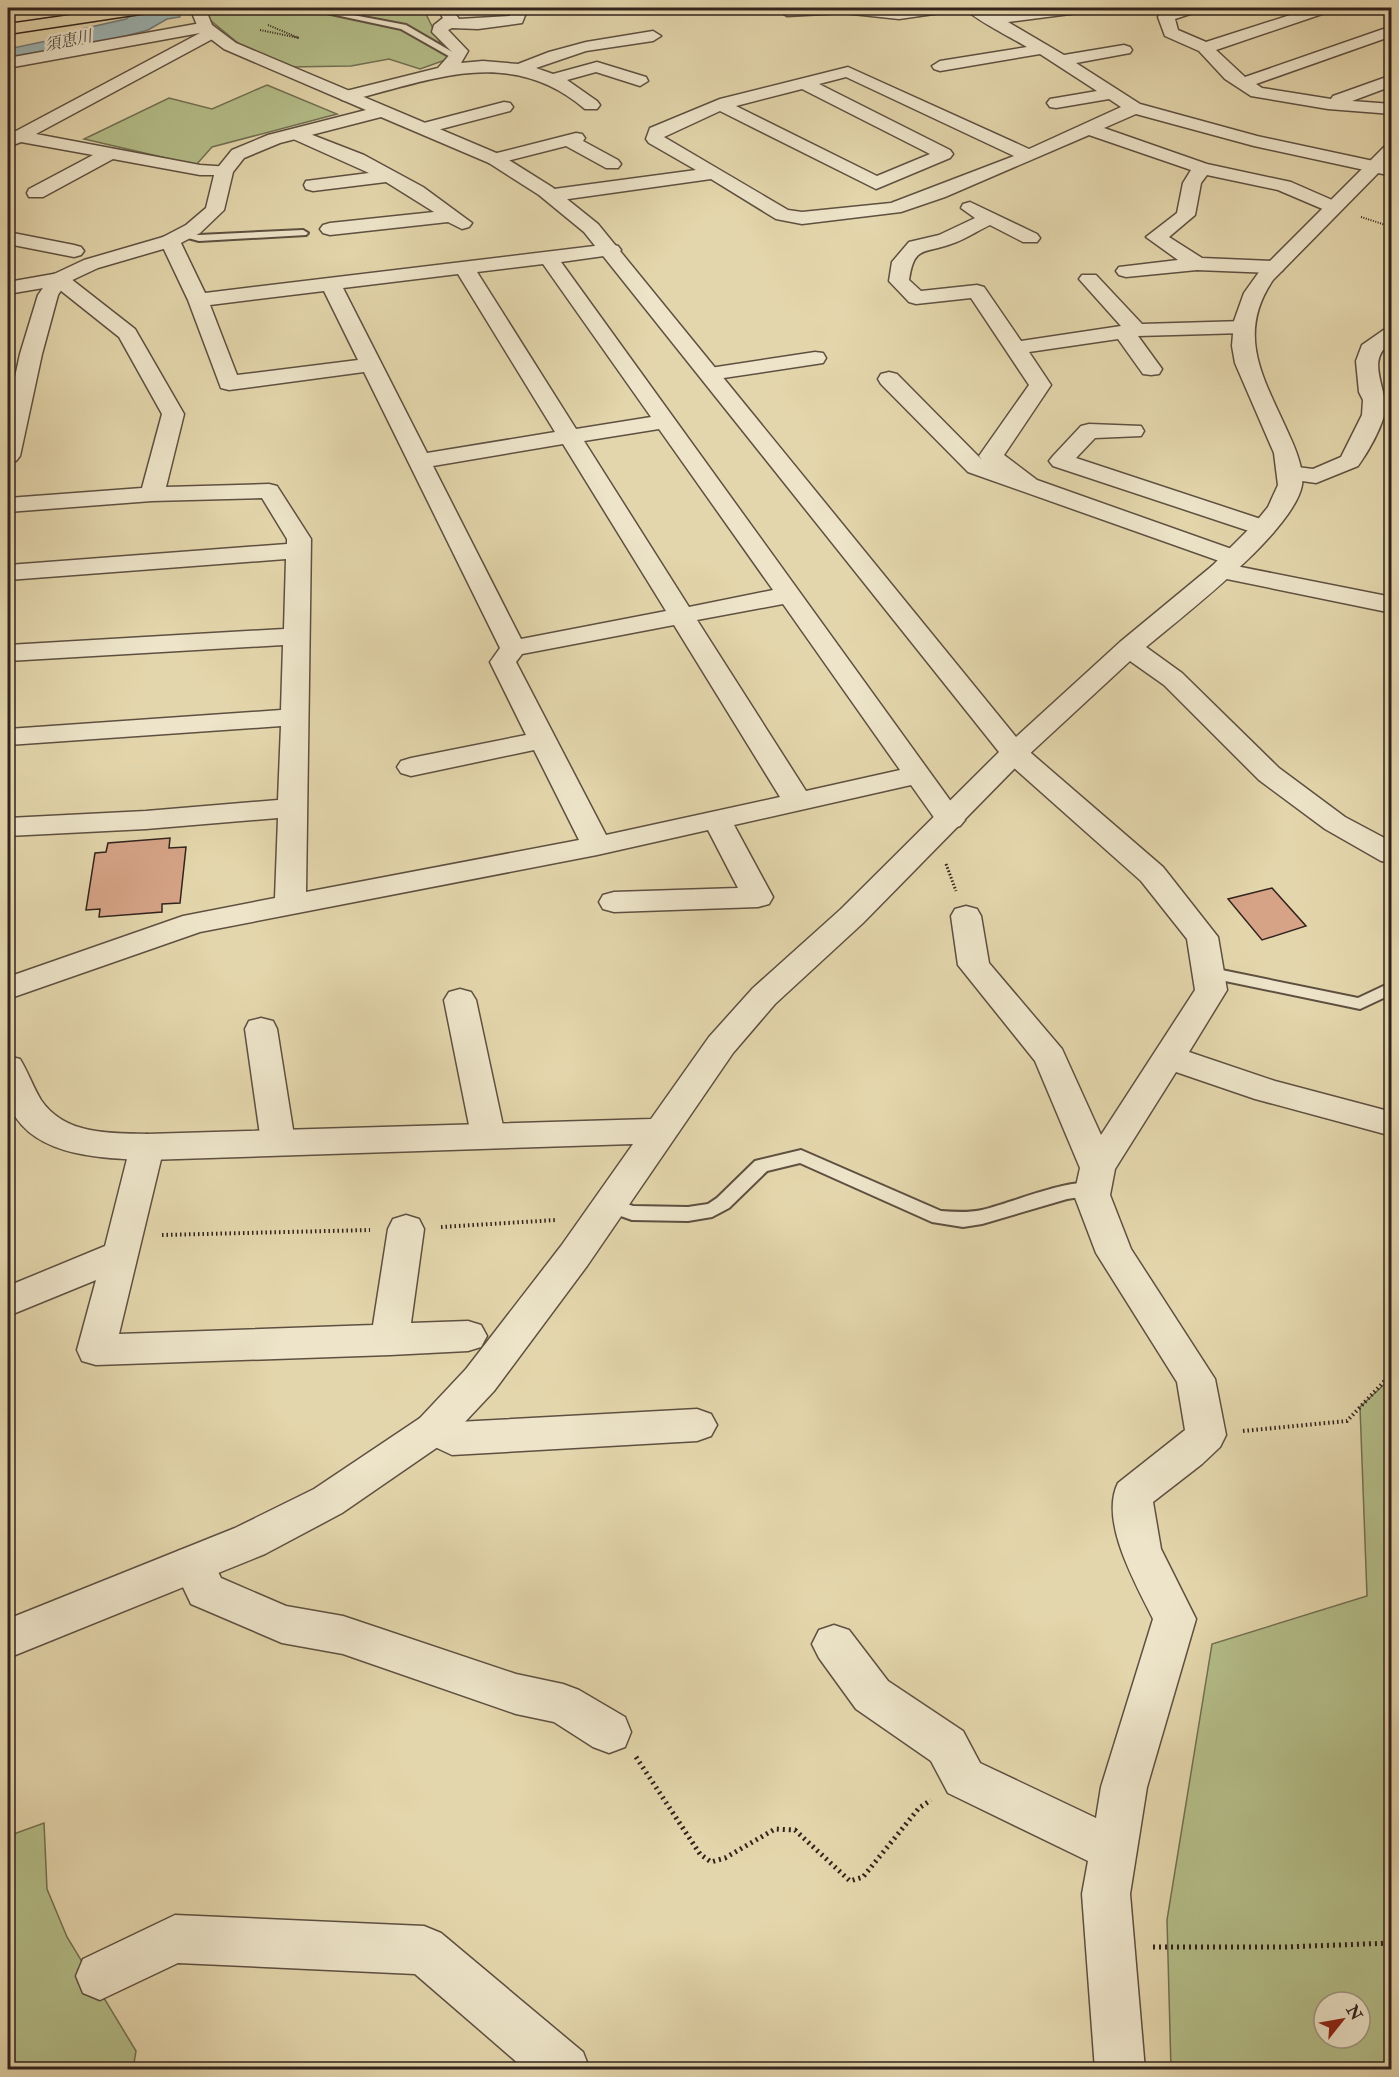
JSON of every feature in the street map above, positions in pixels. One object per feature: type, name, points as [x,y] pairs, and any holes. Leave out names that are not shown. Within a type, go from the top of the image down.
[{"type":"main road","points":[[8,29],[147,8]]},
{"type":"street","points":[[198,8],[209,30],[249,56],[426,128],[495,159],[554,195],[591,228],[1014,753],[1152,874],[1202,937],[1211,990],[1096,1178],[1092,1195],[1114,1253],[1196,1379],[1206,1434],[1188,1452],[1132,1495],[1140,1550],[1175,1619],[1124,1787],[1106,1894],[1120,2070]]},
{"type":"street","points":[[444,71],[458,57],[460,51],[440,32],[446,15],[478,24],[516,20],[520,8]]},
{"type":"street","points":[[781,8],[786,11],[843,8],[899,14],[940,8]]},
{"type":"street","points":[[972,8],[1061,60],[1134,108],[1254,141],[1385,162]]},
{"type":"street","points":[[1187,8],[1167,17],[1171,33],[1205,48],[1242,83],[1257,92],[1328,104],[1392,109]]},
{"type":"street","points":[[1205,48],[1326,8]]},
{"type":"street","points":[[992,20],[1076,13]]},
{"type":"street","points":[[8,63],[209,30]]},
{"type":"street","points":[[11,137],[209,30]]},
{"type":"street","points":[[1242,83],[1392,31]]},
{"type":"street","points":[[521,69],[563,51],[607,40],[653,36]]},
{"type":"street","points":[[940,66],[1043,49]]},
{"type":"street","points":[[1061,60],[1124,50]]},
{"type":"street","points":[[827,62],[1029,156]]},
{"type":"street","points":[[348,96],[444,71],[480,66],[521,69],[552,79],[572,89],[591,105]]},
{"type":"street","points":[[552,79],[597,67],[640,81]]},
{"type":"street","points":[[848,72],[722,105],[656,132],[655,139],[783,215],[802,218],[894,208],[938,193],[1029,156],[1134,108]]},
{"type":"street","points":[[1328,104],[1392,80]]},
{"type":"street","points":[[722,105],[876,183],[944,154],[804,83]]},
{"type":"street","points":[[1056,103],[1111,94]]},
{"type":"street","points":[[426,128],[504,107]]},
{"type":"street","points":[[8,288],[59,279],[91,264],[176,238],[193,229],[215,210],[224,171],[238,154],[297,134],[382,111]]},
{"type":"street","points":[[1089,129],[1202,168],[1284,186],[1332,207]]},
{"type":"street","points":[[297,134],[358,159],[416,191],[456,219],[330,229]]},
{"type":"street","points":[[11,137],[200,170],[224,171]]},
{"type":"street","points":[[495,159],[572,139],[612,164]]},
{"type":"street","points":[[36,193],[111,153]]},
{"type":"street","points":[[8,1639],[250,1541],[328,1501],[434,1429],[480,1380],[515,1336],[610,1205],[721,1046],[764,996],[852,916],[942,828],[1014,753],[1129,648],[1228,564],[1264,528],[1290,485],[1286,453],[1246,363],[1243,346],[1244,327],[1254,293],[1275,267],[1332,207],[1385,162]]},
{"type":"street","points":[[1197,264],[1156,237],[1186,214],[1192,183],[1202,168]]},
{"type":"street","points":[[554,195],[714,173]]},
{"type":"street","points":[[313,185],[387,176]]},
{"type":"street","points":[[938,193],[1030,238]]},
{"type":"street","points":[[1012,205],[985,216],[945,240],[916,246],[902,262],[899,281],[916,298],[977,291],[1040,385],[991,456],[1029,486]]},
{"type":"street","points":[[8,238],[74,251]]},
{"type":"street","points":[[176,238],[229,383],[372,365]]},
{"type":"street","points":[[198,300],[610,250]]},
{"type":"street","points":[[548,257],[918,775],[942,828]]},
{"type":"street","points":[[8,276],[63,265],[91,264]]},
{"type":"street","points":[[1126,271],[1197,264],[1275,267]]},
{"type":"street","points":[[465,268],[798,802]]},
{"type":"street","points":[[9,442],[48,295],[59,279]]},
{"type":"street","points":[[59,279],[128,333],[173,414],[152,494]]},
{"type":"street","points":[[1089,279],[1130,331],[1151,369]]},
{"type":"street","points":[[332,284],[513,648]]},
{"type":"street","points":[[1015,348],[1130,331],[1244,327]]},
{"type":"street","points":[[1289,473],[1316,476],[1350,461],[1373,415],[1383,401],[1370,392],[1368,361],[1373,345],[1392,333]]},
{"type":"street","points":[[710,374],[819,363],[801,341]]},
{"type":"street","points":[[889,379],[976,467],[1228,564],[1392,605]]},
{"type":"street","points":[[420,461],[665,421]]},
{"type":"street","points":[[1133,431],[1089,431],[1061,461],[1264,528]]},
{"type":"street","points":[[8,506],[152,494],[269,491],[299,539],[290,906]]},
{"type":"street","points":[[8,572],[298,551]]},
{"type":"street","points":[[597,846],[503,662],[513,648],[789,595]]},
{"type":"street","points":[[8,653],[296,636]]},
{"type":"street","points":[[1129,648],[1173,678],[1269,774],[1335,823],[1392,854]]},
{"type":"street","points":[[8,737],[294,717]]},
{"type":"street","points":[[411,767],[543,740]]},
{"type":"street","points":[[8,988],[194,923],[597,846],[918,775]]},
{"type":"street","points":[[8,827],[146,820],[292,808]]},
{"type":"street","points":[[614,902],[758,897],[717,820]]},
{"type":"street","points":[[966,916],[974,965],[1050,1057],[1096,1178]]},
{"type":"street","points":[[460,1000],[488,1136]]},
{"type":"street","points":[[261,1029],[278,1142]]},
{"type":"street","points":[[1168,1057],[1267,1091],[1392,1124]]},
{"type":"street","points":[[8,1067],[34,1115],[56,1134],[87,1144],[147,1147],[661,1131]]},
{"type":"street","points":[[147,1147],[96,1350],[468,1336]]},
{"type":"street","points":[[390,1340],[406,1229]]},
{"type":"street","points":[[8,1302],[123,1245]]},
{"type":"street","points":[[434,1429],[452,1439],[697,1425]]},
{"type":"street","points":[[193,1564],[206,1592],[282,1624],[343,1635],[516,1694],[563,1704],[609,1732]]},
{"type":"street","points":[[834,1644],[872,1695],[947,1746],[964,1778],[1087,1838],[1114,1848]]},
{"type":"street","points":[[100,1976],[175,1940],[423,1950],[565,2070]]},
{"type":"lane","points":[[307,8],[404,27],[458,57]]},
{"type":"lane","points":[[176,238],[303,233]]},
{"type":"lane","points":[[1207,972],[1360,1004],[1392,987]]},
{"type":"lane","points":[[610,1205],[632,1213],[688,1214],[712,1210],[723,1203],[761,1166],[801,1156],[938,1217],[963,1220],[982,1217],[1067,1192],[1096,1178]]},
{"type":"path","points":[[254,29],[299,38],[268,25]]},
{"type":"path","points":[[942,828],[966,916]]},
{"type":"path","points":[[123,1245],[560,1220]]},
{"type":"path","points":[[1206,1434],[1347,1421],[1392,1373]]},
{"type":"path","points":[[609,1732],[642,1763],[700,1854],[711,1862],[725,1858],[775,1829],[795,1830],[850,1881],[863,1878],[919,1808],[964,1778]]},
{"type":"path","points":[[1110,1947],[1284,1947],[1392,1943]]},
{"type":"green space","points":[[203,8],[423,8],[448,59],[420,69],[389,59],[351,66],[288,67],[250,53],[204,15]]},
{"type":"green space","points":[[267,85],[337,114],[212,147],[196,165],[84,139],[169,98],[212,109]]},
{"type":"green space","points":[[1391,1378],[1391,2069],[1171,2069],[1167,1920],[1212,1644],[1367,1596],[1360,1407]]},
{"type":"green space","points":[[44,1823],[47,1889],[67,1937],[136,2051],[133,2069],[8,2069],[8,1836]]},
{"type":"water","name":"須恵川","points":[[131,8],[178,8],[180,17],[167,19],[148,30],[115,39],[8,58],[8,49],[70,36],[80,33],[82,29],[126,19],[131,15]]},
{"type":"building","points":[[170,838],[169,848],[186,847],[180,903],[162,904],[162,912],[99,917],[100,909],[86,910],[95,853],[106,852],[108,843]]},
{"type":"building","points":[[1272,888],[1306,926],[1262,940],[1228,899]]}]
